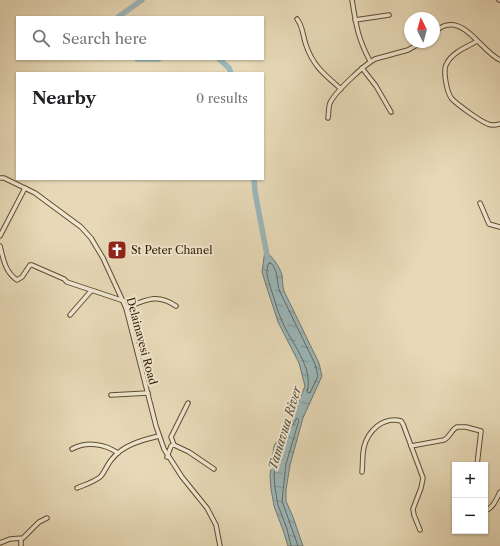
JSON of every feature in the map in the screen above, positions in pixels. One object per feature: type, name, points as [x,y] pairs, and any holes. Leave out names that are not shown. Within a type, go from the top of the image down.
[{"type":"street","points":[[352,0],[360,43],[370,62]]},
{"type":"street","points":[[355,20],[389,15]]},
{"type":"street","points":[[297,19],[307,48],[318,70],[341,89]]},
{"type":"street","points":[[440,28],[449,24],[458,26],[468,32],[491,54],[500,60]]},
{"type":"street","points":[[477,41],[454,55],[446,64],[445,73],[447,88],[452,98],[483,122],[492,125],[500,124]]},
{"type":"street","points":[[328,118],[331,101],[362,68],[375,59],[412,48]]},
{"type":"street","points":[[362,68],[376,86],[391,112]]},
{"type":"street","name":"Delainavesi Road","points":[[0,178],[4,178],[35,193],[81,227],[103,258],[124,301],[159,436],[167,457],[207,508],[216,525],[220,546]]},
{"type":"street","points":[[0,236],[25,188]]},
{"type":"street","points":[[480,203],[489,224],[500,227]]},
{"type":"street","points":[[0,246],[8,272],[17,280],[22,277],[32,265],[64,279],[67,282],[124,301]]},
{"type":"street","points":[[70,315],[91,291]]},
{"type":"street","points":[[126,308],[152,298],[159,298],[176,306]]},
{"type":"street","points":[[111,395],[148,393]]},
{"type":"street","points":[[188,403],[171,437],[174,445],[190,452],[214,469]]},
{"type":"street","points":[[362,472],[365,445],[373,430],[380,424],[390,420],[401,421],[423,478],[413,509],[420,530]]},
{"type":"street","points":[[411,446],[444,440],[448,438],[457,427],[466,427],[481,431],[477,462]]},
{"type":"street","points":[[77,488],[100,477],[105,467],[118,453],[136,442],[159,436]]},
{"type":"street","points":[[72,449],[80,446],[98,444],[109,447],[118,453]]},
{"type":"street","points":[[167,457],[171,446],[174,445]]},
{"type":"street","points":[[488,510],[495,503],[500,492]]},
{"type":"street","points":[[0,543],[10,539],[21,539],[29,534],[39,522],[47,518]]},
{"type":"street","points":[[21,539],[21,546]]},
{"type":"water","name":"Tamavua River","points":[[265,250],[275,261],[281,271],[284,291],[319,363],[322,376],[303,418],[290,465],[286,490],[286,501],[303,546],[288,546],[274,506],[271,489],[270,475],[274,446],[293,415],[305,386],[299,363],[278,322],[262,272]]},
{"type":"waterway","name":"Tamavua River","points":[[119,16],[142,0]]},
{"type":"waterway","name":"Tamavua River","points":[[220,60],[229,68],[231,72]]},
{"type":"waterway","name":"Tamavua River","points":[[254,180],[267,255]]},
{"type":"place","name":"St Peter Chanel","points":[[117,250]]}]
